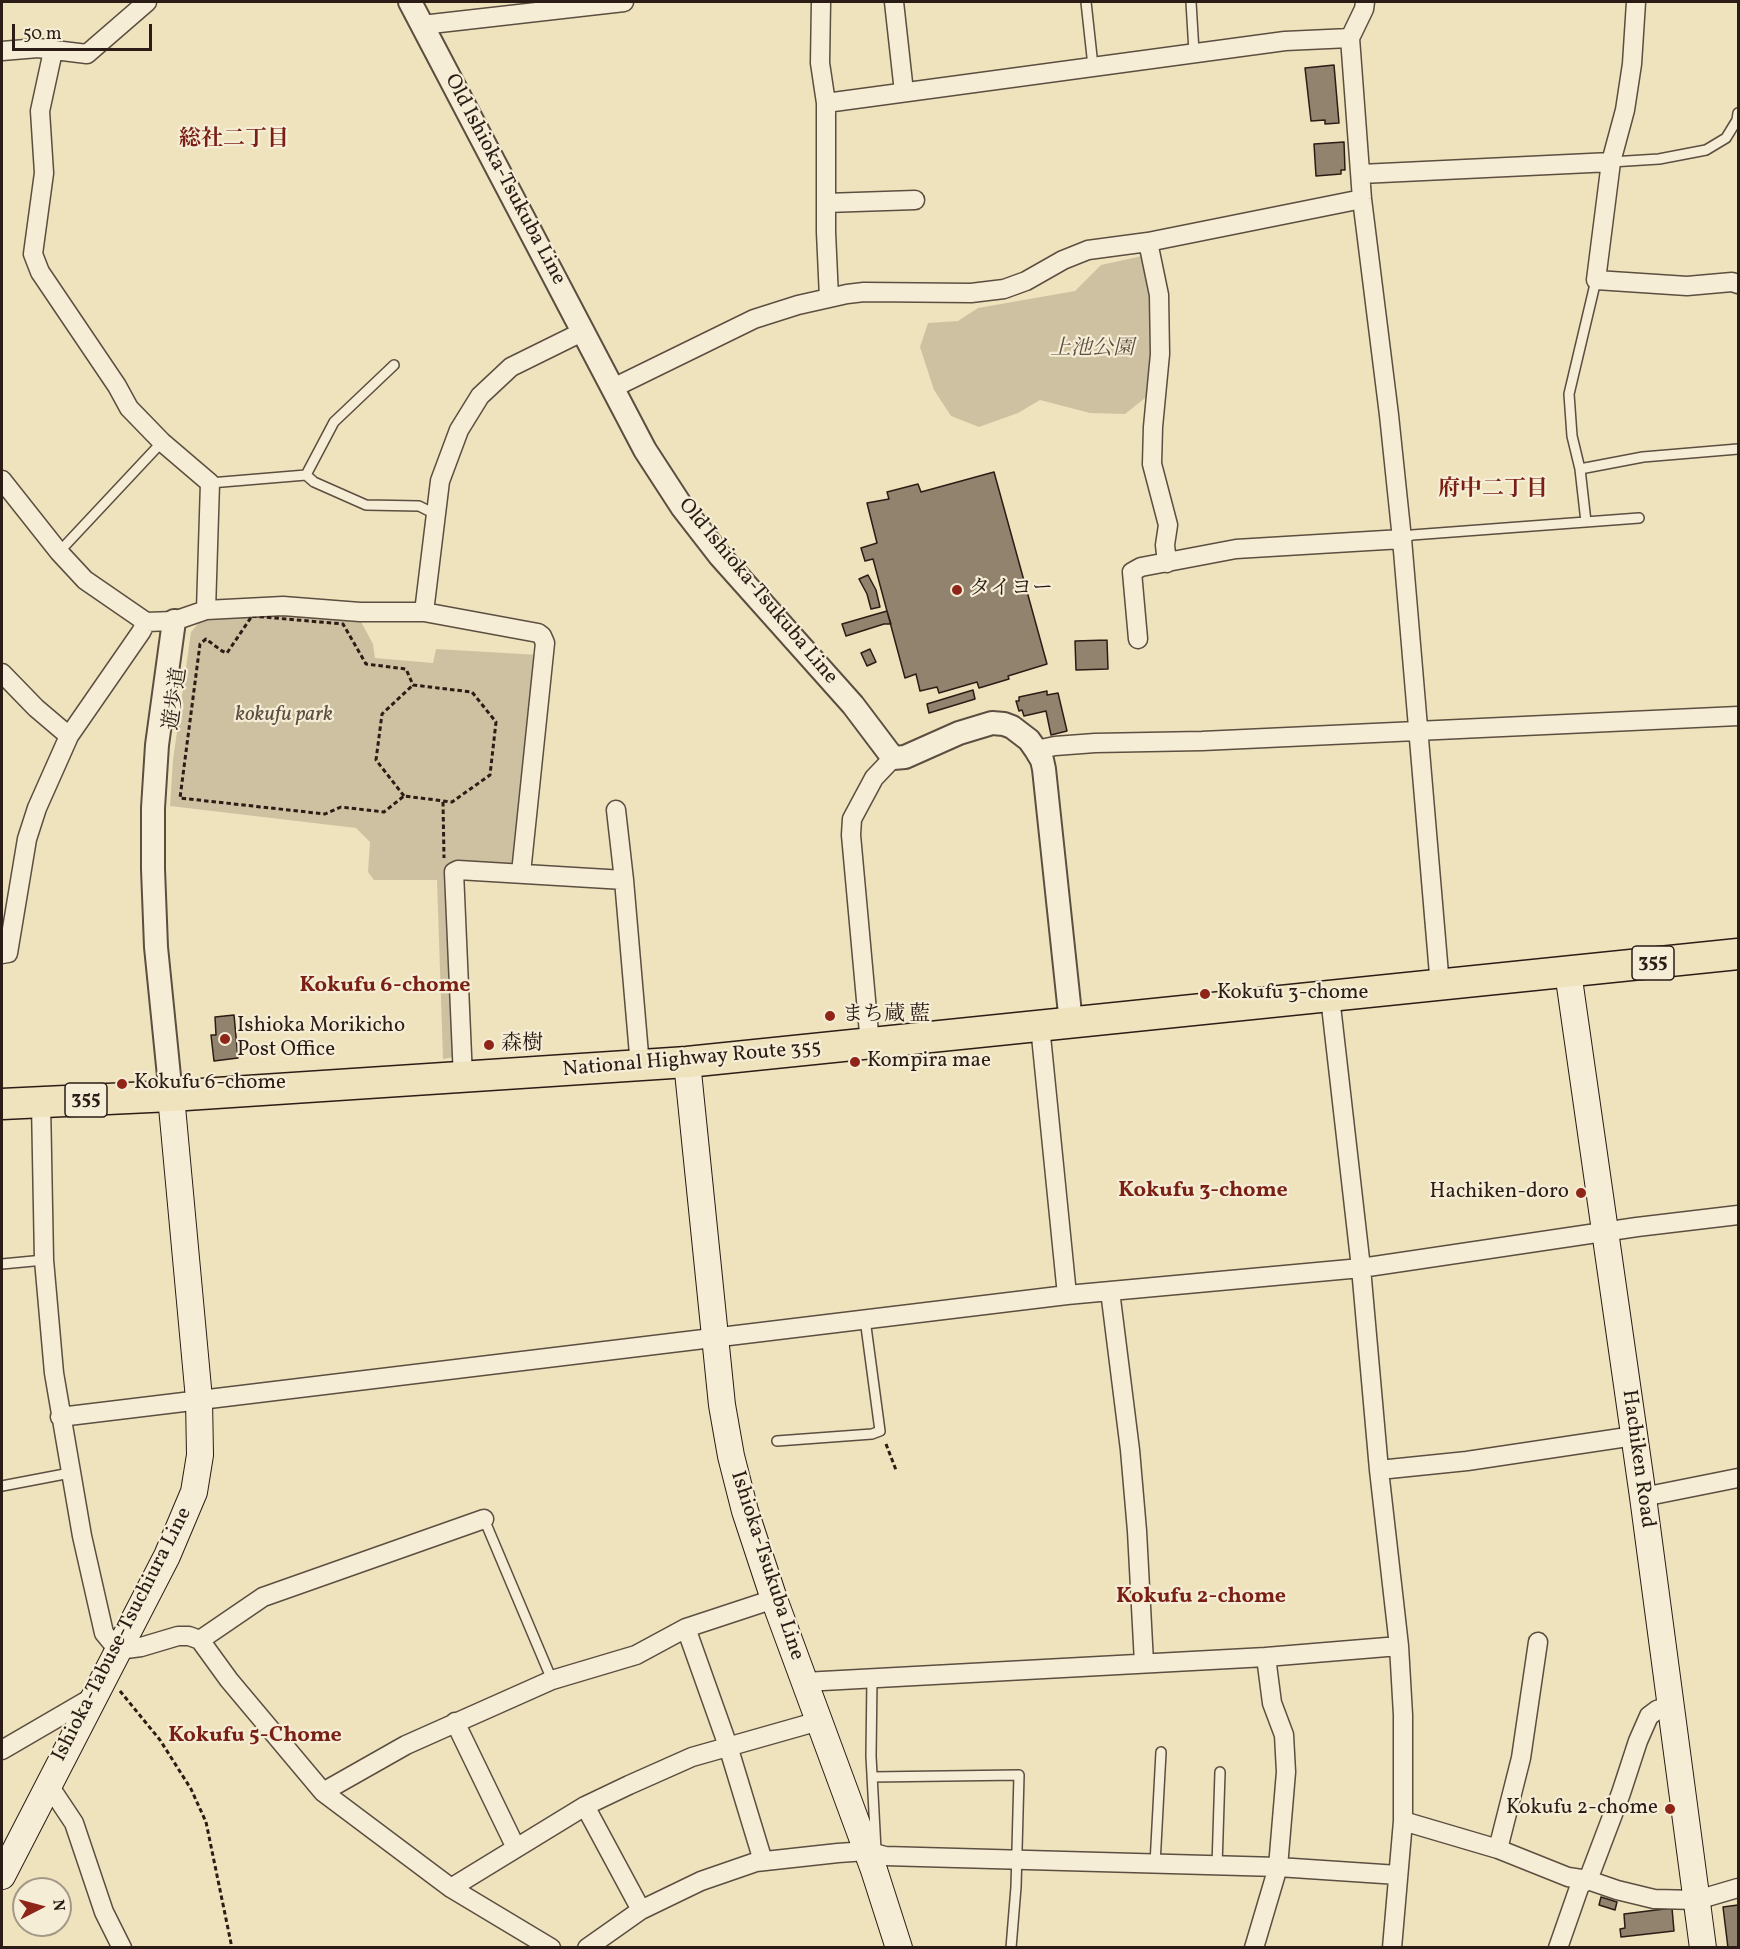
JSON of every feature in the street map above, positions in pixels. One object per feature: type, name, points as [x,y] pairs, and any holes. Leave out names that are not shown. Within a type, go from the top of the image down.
[{"type":"highway","name":"National Highway Route 355","points":[[2,1104],[171,1096],[687,1062],[1738,954]]},
{"type":"main road","name":"Hachiken Road","points":[[1568,972],[1643,1497],[1703,1947]]},
{"type":"main road","name":"Ishioka-Tsukuba Line","points":[[687,1062],[722,1405],[731,1456],[745,1511],[774,1599],[819,1721],[872,1852],[899,1947]]},
{"type":"main road","name":"Ishioka-Tabuse-Tsuchiura Line","points":[[2,1876],[167,1556],[194,1492],[200,1455],[199,1399],[171,1096]]},
{"type":"street","points":[[2,51],[21,48],[87,54],[147,2]]},
{"type":"street","name":"Old Ishioka-Tsukuba Line","points":[[410,2],[645,450],[682,507],[720,556],[853,705],[893,758]]},
{"type":"street","points":[[422,25],[624,2]]},
{"type":"street","points":[[821,2],[820,63],[826,103],[826,203],[830,297]]},
{"type":"street","points":[[894,2],[904,92]]},
{"type":"street","points":[[1365,2],[1350,38],[1362,199],[1402,539],[1440,986]]},
{"type":"street","points":[[1636,2],[1632,64],[1625,110],[1611,162],[1596,280],[1687,286],[1732,282],[1738,284]]},
{"type":"street","points":[[826,103],[1285,40],[1350,38]]},
{"type":"street","points":[[53,51],[40,111],[44,173],[33,254],[40,272],[117,386],[129,408],[162,442],[210,483],[206,610]]},
{"type":"street","points":[[1361,174],[1611,162]]},
{"type":"street","points":[[613,388],[777,310],[830,297],[864,292],[971,293],[1004,290],[1088,250],[1148,242],[1362,199]]},
{"type":"street","points":[[826,203],[915,200]]},
{"type":"street","points":[[1148,242],[1159,295],[1160,354],[1152,464],[1168,525],[1167,563]]},
{"type":"street","points":[[424,612],[440,481],[459,430],[480,396],[511,367],[584,331]]},
{"type":"street","points":[[2,480],[59,552],[85,580],[146,622],[174,621],[206,610],[283,606],[360,612],[424,612],[538,633],[545,639],[521,873]]},
{"type":"street","points":[[1138,639],[1132,572],[1141,567],[1236,549],[1402,539]]},
{"type":"street","points":[[171,1096],[156,947],[153,808],[157,746],[174,621]]},
{"type":"street","points":[[2,954],[8,953],[27,839],[37,808],[69,736],[146,622]]},
{"type":"street","points":[[2,674],[36,708],[69,736]]},
{"type":"street","points":[[1036,750],[1095,742],[1202,741],[1738,716]]},
{"type":"street","points":[[870,1044],[851,835],[852,819],[874,778],[893,758],[905,757],[958,733],[992,723],[1012,727],[1029,740],[1042,760],[1071,1023]]},
{"type":"street","points":[[616,810],[640,1066]]},
{"type":"street","points":[[463,1078],[454,872],[458,870],[624,880]]},
{"type":"street","points":[[1330,997],[1361,1268],[1379,1470],[1400,1646],[1403,1715],[1403,1821],[1392,1947]]},
{"type":"street","points":[[1040,1026],[1067,1295]]},
{"type":"street","points":[[41,1103],[44,1260],[60,1417],[81,1536],[104,1633],[118,1650],[141,1647],[178,1636],[189,1636],[200,1640],[229,1680],[323,1792],[451,1888],[551,1947]]},
{"type":"street","points":[[60,1417],[1067,1295],[1361,1268],[1604,1232],[1738,1215]]},
{"type":"street","points":[[1110,1291],[1132,1473],[1144,1663]]},
{"type":"street","points":[[1379,1470],[1467,1461],[1634,1436]]},
{"type":"street","points":[[1643,1497],[1738,1478]]},
{"type":"street","points":[[200,1640],[263,1596],[484,1519]]},
{"type":"street","points":[[323,1792],[406,1745],[552,1680],[636,1655],[686,1628],[774,1599]]},
{"type":"street","points":[[686,1628],[728,1746],[764,1861]]},
{"type":"street","points":[[1498,1849],[1521,1758],[1538,1642]]},
{"type":"street","points":[[804,1682],[1266,1657],[1400,1646]]},
{"type":"street","points":[[1254,1947],[1278,1867],[1286,1772],[1284,1735],[1272,1703],[1266,1657]]},
{"type":"street","points":[[2,1750],[99,1686]]},
{"type":"street","points":[[1557,1947],[1580,1885],[1588,1880],[1649,1716],[1670,1705]]},
{"type":"street","points":[[451,1888],[585,1806],[692,1756],[819,1721]]},
{"type":"street","points":[[455,1722],[516,1848]]},
{"type":"street","points":[[48,1784],[74,1823],[104,1912],[122,1947]]},
{"type":"street","points":[[585,1806],[641,1910]]},
{"type":"street","points":[[1403,1821],[1498,1849],[1568,1876],[1654,1899],[1697,1900],[1738,1888]]},
{"type":"street","points":[[587,1947],[641,1910],[700,1881],[764,1861],[872,1852],[885,1856],[1278,1867],[1398,1875]]},
{"type":"street","points":[[899,1947],[907,1947]]},
{"type":"lane","points":[[1086,2],[1092,66]]},
{"type":"lane","points":[[1191,2],[1194,52]]},
{"type":"lane","points":[[1611,162],[1659,159],[1706,150],[1726,138],[1737,120],[1738,113]]},
{"type":"lane","points":[[1586,522],[1580,469],[1572,436],[1569,394],[1596,280]]},
{"type":"lane","points":[[306,475],[334,422],[394,365]]},
{"type":"lane","points":[[59,552],[162,442]]},
{"type":"lane","points":[[1580,469],[1643,457],[1738,449]]},
{"type":"lane","points":[[210,483],[306,475],[314,482],[366,505],[419,506],[435,514]]},
{"type":"lane","points":[[1402,539],[1412,535],[1638,518]]},
{"type":"lane","points":[[2,1264],[44,1260]]},
{"type":"lane","points":[[777,1441],[872,1434],[880,1431],[865,1319]]},
{"type":"lane","points":[[2,1486],[70,1473]]},
{"type":"lane","points":[[484,1519],[552,1680]]},
{"type":"lane","points":[[872,1678],[872,1852]]},
{"type":"lane","points":[[1155,1864],[1161,1752]]},
{"type":"lane","points":[[1217,1866],[1220,1772]]},
{"type":"lane","points":[[872,1777],[1019,1775],[1019,1822],[1011,1947]]},
{"type":"path","name":"遊歩道","points":[[404,796],[384,812],[340,807],[325,814],[180,798],[200,644],[206,639],[227,652],[252,616],[343,624],[366,664],[406,669],[413,685]]},
{"type":"path","points":[[413,685],[472,692],[496,722],[490,775],[452,802],[404,796],[376,760],[382,714],[413,685]]},
{"type":"path","points":[[880,1431],[896,1470]]},
{"type":"path","points":[[99,1686],[131,1702],[160,1740],[191,1789],[206,1822],[232,1947]]},
{"type":"green space","name":"上池公園","points":[[1142,256],[1152,306],[1150,394],[1125,414],[1090,413],[1040,400],[1018,413],[979,427],[951,416],[934,390],[920,347],[928,323],[958,321],[978,308],[1075,291],[1101,265]]},
{"type":"green space","name":"kokufu park","points":[[257,612],[359,618],[373,644],[375,658],[433,663],[436,649],[539,655],[513,868],[450,862],[455,1057],[443,1059],[437,880],[374,880],[368,872],[370,842],[356,828],[170,806],[173,760],[191,632],[203,618]]},
{"type":"building","points":[[1334,65],[1339,123],[1325,124],[1325,120],[1311,121],[1305,68]]},
{"type":"building","points":[[1344,142],[1345,170],[1341,170],[1341,174],[1316,176],[1314,144]]},
{"type":"building","points":[[994,472],[1047,664],[979,688],[977,682],[939,693],[937,687],[920,691],[916,674],[905,678],[873,559],[865,561],[861,548],[877,543],[867,503],[889,499],[887,492],[918,484],[921,492]]},
{"type":"building","points":[[868,575],[876,590],[880,607],[871,609],[867,594],[859,579]]},
{"type":"building","points":[[887,611],[891,624],[884,624],[846,636],[842,624]]},
{"type":"building","points":[[1107,640],[1108,669],[1076,670],[1075,641]]},
{"type":"building","points":[[870,649],[876,662],[867,666],[861,653]]},
{"type":"building","points":[[973,690],[975,699],[929,713],[927,704]]},
{"type":"building","points":[[1047,691],[1047,695],[1058,693],[1067,731],[1051,735],[1046,711],[1024,716],[1022,710],[1019,711],[1016,701],[1019,701],[1019,697]]},
{"type":"building","points":[[234,1015],[238,1058],[214,1061],[211,1035],[216,1035],[215,1017]]},
{"type":"building","points":[[1601,1897],[1617,1902],[1615,1910],[1599,1905]]},
{"type":"building","points":[[1738,1905],[1738,1948],[1728,1948],[1723,1907]]},
{"type":"building","points":[[1672,1908],[1674,1931],[1621,1937],[1620,1929],[1625,1928],[1624,1914]]},
{"type":"place","name":"タイヨー","points":[[957,590]]},
{"type":"place","name":"Kokufu 3-chome","points":[[1205,994]]},
{"type":"place","name":"まち蔵 藍","points":[[830,1016]]},
{"type":"place","name":"Ishioka Morikicho Post Office","points":[[225,1039]]},
{"type":"place","name":"森樹","points":[[489,1045]]},
{"type":"place","name":"Kompira mae","points":[[855,1062]]},
{"type":"place","name":"Kokufu 6-chome","points":[[122,1084]]},
{"type":"place","name":"Hachiken-doro","points":[[1581,1193]]},
{"type":"place","name":"Kokufu 2-chome","points":[[1670,1809]]},
{"type":"district","name":"総社二丁目","points":[[234,141]]},
{"type":"district","name":"府中二丁目","points":[[1493,491]]},
{"type":"district","name":"Kokufu 6-chome","points":[[385,987]]},
{"type":"district","name":"Kokufu 3-chome","points":[[1203,1192]]},
{"type":"district","name":"Kokufu 2-chome","points":[[1201,1598]]},
{"type":"district","name":"Kokufu 5-Chome","points":[[255,1737]]}]
